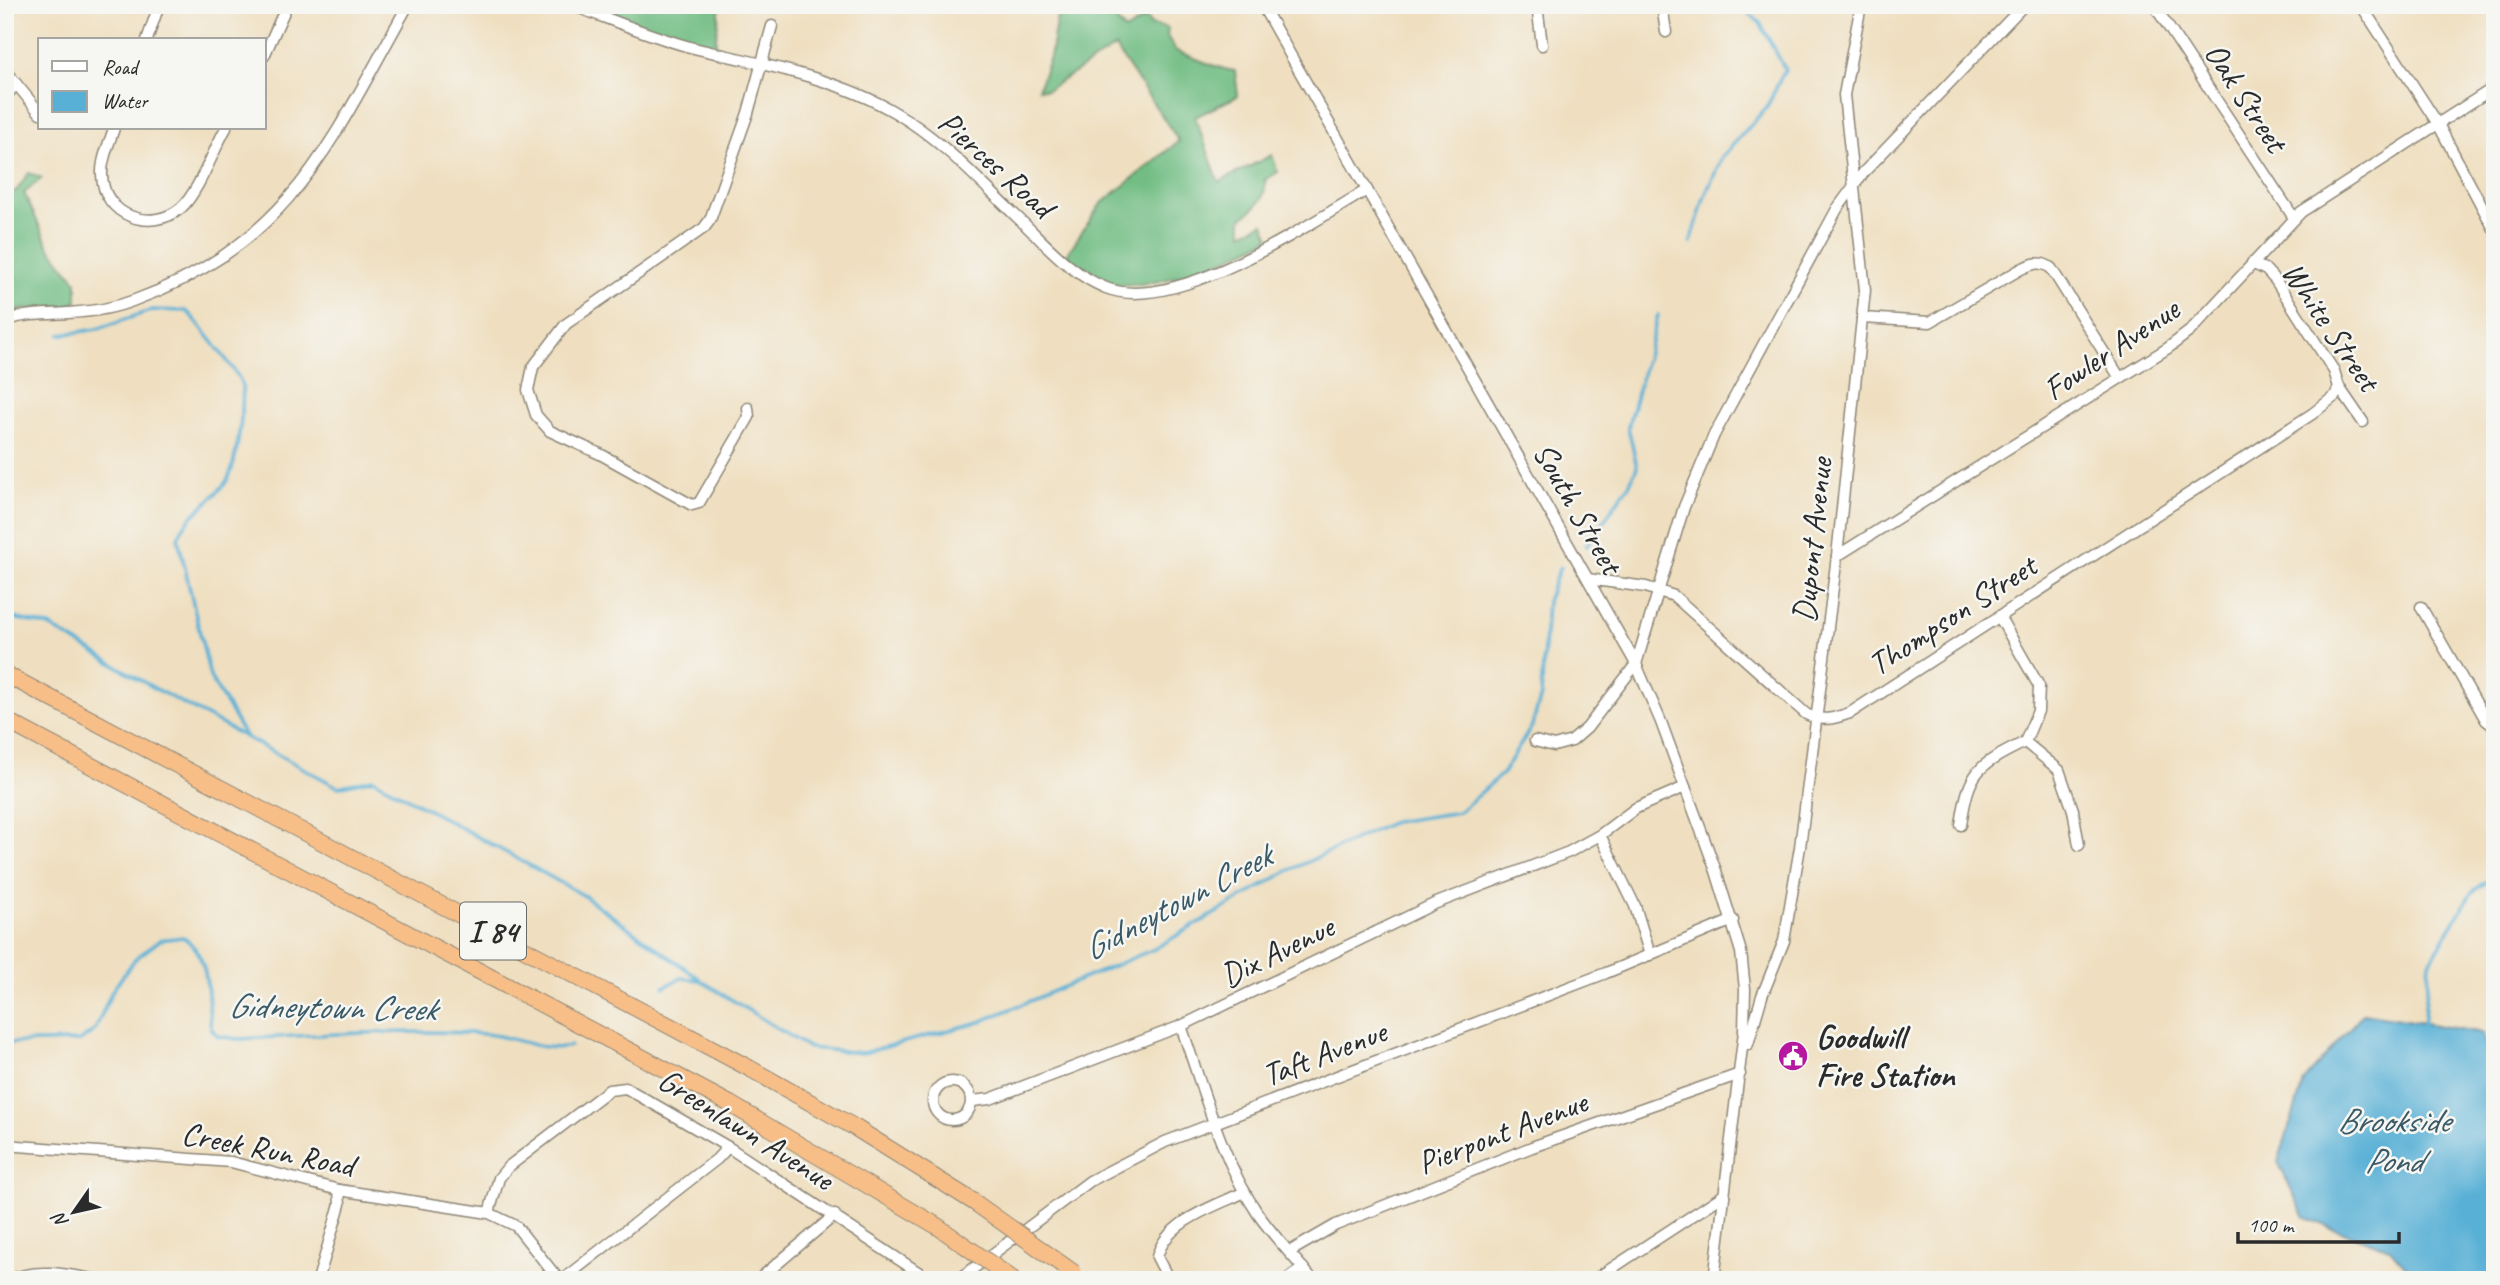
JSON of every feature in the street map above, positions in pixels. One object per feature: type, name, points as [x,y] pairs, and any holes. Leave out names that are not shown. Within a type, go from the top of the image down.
[{"type":"highway","name":"I 84","points":[[5,674],[749,1068],[854,1127],[974,1202],[1079,1276]]},
{"type":"highway","name":"I 84","points":[[5,720],[730,1104],[937,1226],[1014,1280]]},
{"type":"street","points":[[148,38],[159,5]]},
{"type":"street","points":[[266,52],[287,5]]},
{"type":"street","points":[[5,321],[15,317],[72,313],[133,301],[216,263],[254,235],[302,186],[408,5]]},
{"type":"street","name":"Pierces Road","points":[[570,5],[687,46],[764,65],[847,91],[894,112],[964,166],[1071,268],[1109,290],[1151,291],[1206,277],[1255,254],[1367,190]]},
{"type":"street","name":"South Street","points":[[1262,5],[1636,664],[1661,722],[1733,920],[1745,989],[1740,1074]]},
{"type":"street","points":[[1537,5],[1542,45]]},
{"type":"street","points":[[1662,5],[1666,32]]},
{"type":"street","name":"Dupont Avenue","points":[[1740,1074],[1762,996],[1784,941],[1800,847],[1837,556],[1862,318],[1863,256],[1844,95],[1861,5]]},
{"type":"street","points":[[1535,741],[1554,746],[1572,741],[1587,728],[1636,664],[1684,507],[1714,435],[1822,233],[1864,172],[2024,5]]},
{"type":"street","name":"Oak Street","points":[[2154,5],[2294,218]]},
{"type":"street","points":[[2361,5],[2438,124],[2495,231]]},
{"type":"street","points":[[748,408],[749,418],[699,503],[692,505],[600,454],[550,431],[536,415],[528,390],[533,367],[566,324],[704,228],[710,220],[764,65],[772,26]]},
{"type":"street","points":[[5,70],[38,111]]},
{"type":"street","points":[[5,97],[16,84]]},
{"type":"street","name":"Fowler Avenue","points":[[1837,556],[2190,331],[2294,218],[2495,87]]},
{"type":"street","points":[[113,130],[104,160],[104,186],[118,210],[142,221],[167,217],[186,203],[225,130]]},
{"type":"street","points":[[1862,318],[1930,322],[2021,269],[2035,263],[2045,263],[2051,268],[2120,378]]},
{"type":"street","name":"White Street","points":[[2252,263],[2266,270],[2276,281],[2334,371],[2339,387],[2363,422]]},
{"type":"street","name":"Thompson Street","points":[[1815,719],[1834,719],[1850,713],[2312,414],[2335,396],[2339,387]]},
{"type":"street","points":[[1588,579],[1657,589],[1674,596],[1806,714],[1815,719]]},
{"type":"street","points":[[2421,607],[2486,720],[2495,727]]},
{"type":"street","points":[[1961,825],[1966,791],[1983,763],[2025,742],[2038,711],[2039,686],[1999,615]]},
{"type":"street","points":[[2025,742],[2059,770],[2073,810],[2079,845]]},
{"type":"street","name":"Dix Avenue","points":[[972,1101],[990,1099],[1181,1026],[1434,904],[1569,852],[1600,835],[1636,808],[1685,787]]},
{"type":"street","points":[[1600,835],[1635,906],[1650,955]]},
{"type":"street","name":"Taft Avenue","points":[[958,1280],[1090,1181],[1165,1142],[1650,955],[1733,920]]},
{"type":"street","points":[[1181,1026],[1216,1124],[1245,1192],[1259,1214],[1313,1280]]},
{"type":"street","points":[[1714,1280],[1740,1074]]},
{"type":"street","name":"Pierpont Avenue","points":[[1289,1252],[1336,1225],[1532,1147],[1740,1074]]},
{"type":"street","name":"Greenlawn Avenue","points":[[489,1213],[499,1178],[508,1167],[608,1090],[619,1087],[637,1092],[728,1147],[930,1280]]},
{"type":"street","name":"Creek Run Road","points":[[5,1145],[232,1162],[339,1190],[489,1213],[516,1226],[561,1280]]},
{"type":"street","points":[[561,1280],[728,1147]]},
{"type":"street","points":[[318,1280],[340,1204],[339,1190]]},
{"type":"street","points":[[1169,1280],[1157,1257],[1167,1236],[1195,1215],[1245,1192]]},
{"type":"street","points":[[1594,1280],[1724,1195]]},
{"type":"street","points":[[758,1280],[835,1215]]},
{"type":"street","points":[[1286,1280],[1303,1268]]},
{"type":"street","points":[[11,1280],[20,1275],[42,1273],[97,1280]]},
{"type":"green space","points":[[585,5],[720,5],[715,47],[680,39]]},
{"type":"green space","points":[[1059,5],[1112,5],[1115,9],[1110,13],[1125,31],[1146,18],[1151,25],[1168,28],[1167,36],[1176,51],[1235,71],[1238,96],[1195,117],[1219,182],[1272,155],[1278,172],[1265,180],[1262,197],[1242,218],[1242,233],[1264,223],[1270,238],[1192,272],[1129,285],[1098,278],[1067,254],[1101,204],[1179,141],[1115,47],[1047,90],[1038,89],[1050,57]]},
{"type":"green space","points":[[29,173],[42,178],[24,193],[49,247],[77,282],[77,302],[65,307],[5,311],[5,197],[17,190]]},
{"type":"water","name":"Brookside Pond","points":[[2363,1013],[2483,1033],[2495,1075],[2495,1280],[2417,1280],[2390,1249],[2305,1218],[2278,1162],[2304,1081]]},
{"type":"waterway","name":"Gidneytown Creek","points":[[1691,242],[1704,198],[1722,157],[1767,107],[1785,69],[1760,23],[1740,5]]},
{"type":"waterway","points":[[60,335],[97,329],[153,310],[186,311],[215,345],[241,382],[241,417],[230,474],[220,489],[187,522],[178,538],[210,677],[245,736]]},
{"type":"waterway","name":"Gidneytown Creek","points":[[1586,546],[1629,485],[1637,467],[1628,427],[1658,315]]},
{"type":"waterway","name":"Gidneytown Creek","points":[[664,987],[681,978],[700,980],[809,1048],[863,1053],[980,1022],[1154,949],[1288,871],[1393,822],[1459,812],[1503,773],[1532,726],[1541,696],[1547,601],[1560,567]]},
{"type":"waterway","points":[[5,616],[49,626],[154,688],[338,787],[373,779],[583,895],[700,979]]},
{"type":"waterway","points":[[2423,1025],[2430,962],[2472,892],[2495,876]]},
{"type":"waterway","name":"Gidneytown Creek","points":[[5,1043],[80,1041],[95,1030],[112,991],[135,959],[160,940],[183,937],[199,954],[208,990],[211,1028],[218,1036],[237,1039],[423,1032],[496,1035],[538,1046],[570,1046]]},
{"type":"place","name":"Goodwill Fire Station","points":[[1793,1056]]}]
